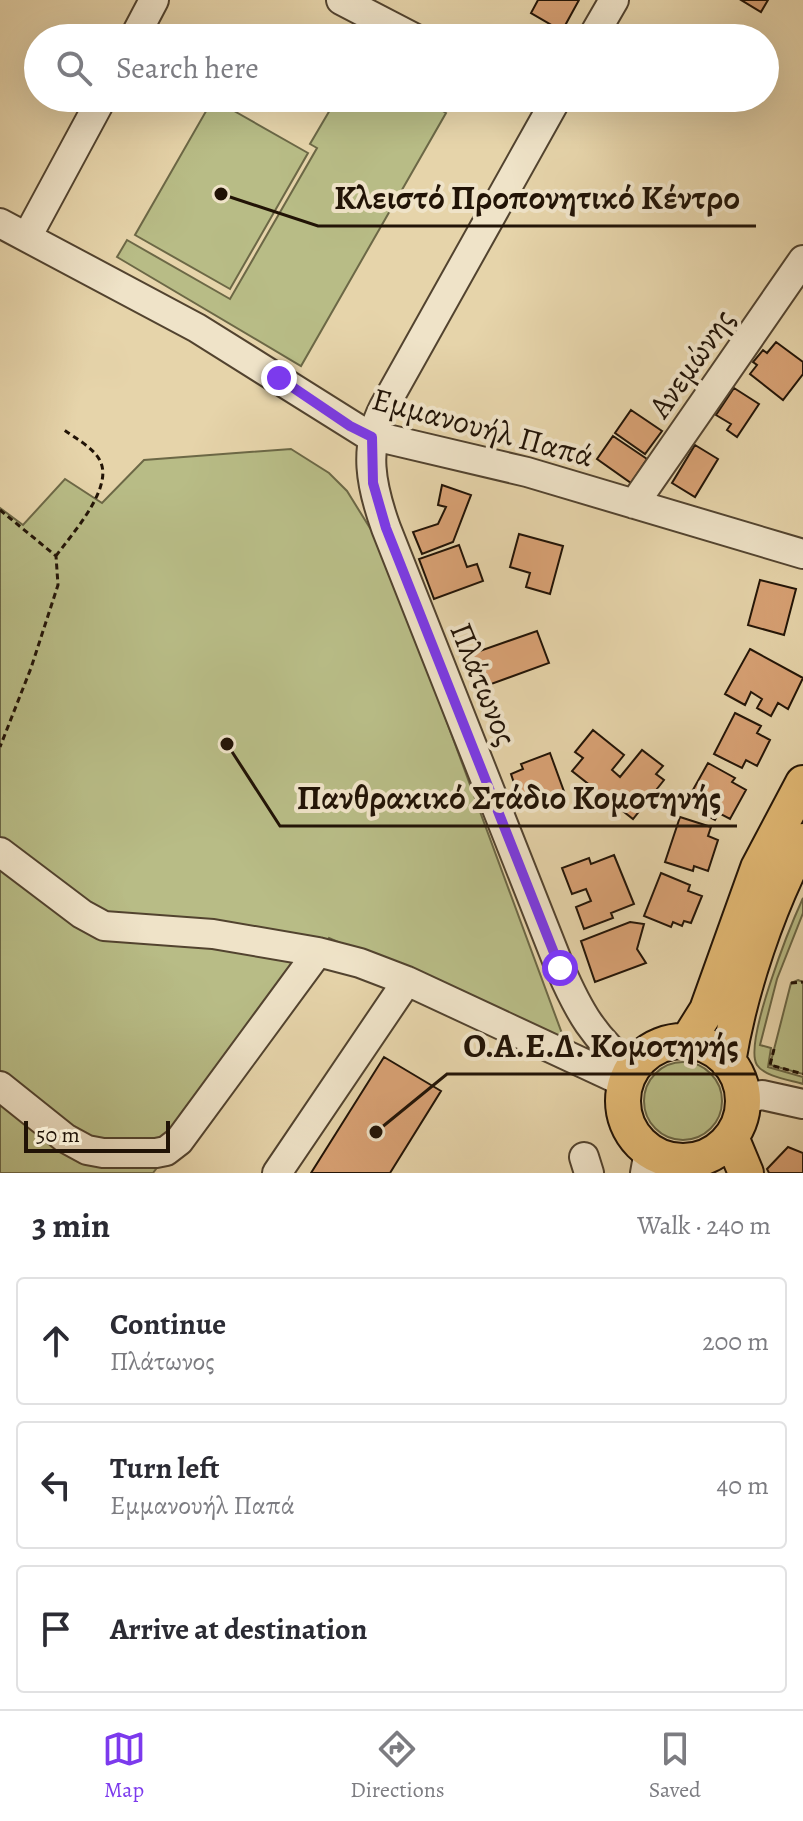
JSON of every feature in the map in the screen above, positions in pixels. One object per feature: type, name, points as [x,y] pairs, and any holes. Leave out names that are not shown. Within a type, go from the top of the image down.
[{"type":"main road","points":[[687,1042],[707,1010],[758,868],[803,783]]},
{"type":"main road","points":[[728,1062],[733,1030],[767,923],[803,841]]},
{"type":"main road","points":[[687,1042],[710,1048],[728,1062],[738,1079],[743,1099],[740,1119],[731,1137],[693,1167],[668,1159],[647,1162],[626,1121],[623,1102],[629,1076],[639,1061],[656,1048],[687,1042]]},
{"type":"main road","points":[[731,1137],[746,1173]]},
{"type":"street","points":[[141,24],[154,0]]},
{"type":"street","points":[[341,0],[387,24]]},
{"type":"street","points":[[600,24],[614,0]]},
{"type":"street","points":[[27,237],[94,112]]},
{"type":"street","points":[[372,437],[384,407],[541,112]]},
{"type":"street","name":"Εμμανουήλ Παπά","points":[[0,223],[210,335],[350,426],[372,437],[496,464],[803,554]]},
{"type":"street","name":"Ανεμώνης","points":[[634,504],[803,260]]},
{"type":"street","name":"Πλάτωνος","points":[[372,437],[373,483],[386,528],[560,968],[594,1032],[629,1076]]},
{"type":"street","points":[[0,852],[82,914],[104,926],[213,934],[318,952],[360,963],[629,1076]]},
{"type":"street","points":[[0,1086],[72,1143],[87,1150],[111,1153],[166,1151],[179,1141],[318,952]]},
{"type":"street","points":[[277,1173],[407,981]]},
{"type":"street","points":[[743,1099],[762,1095],[803,1104]]},
{"type":"path","points":[[0,747],[31,668],[58,585],[56,556],[94,503],[102,479],[101,463],[91,450],[64,430]]},
{"type":"path","points":[[0,510],[56,556]]},
{"type":"path","points":[[791,983],[803,982]]},
{"type":"path","points":[[774,1049],[770,1065],[803,1074]]},
{"type":"green space","points":[[206,112],[236,112],[308,153],[230,289],[135,235]]},
{"type":"green space","points":[[329,112],[446,113],[301,366],[117,257],[127,240],[230,299],[317,148],[310,144]]},
{"type":"green space","points":[[291,449],[329,473],[347,491],[383,549],[564,1039],[329,938],[153,1173],[0,1173],[0,508],[23,525],[65,479],[102,503],[144,460]]},
{"type":"green space","points":[[803,898],[803,913],[777,979],[760,1045],[771,1048],[768,1067],[803,1077],[803,1084],[778,1078],[761,1069],[754,1053],[770,983]]},
{"type":"green space","points":[[798,980],[803,982],[803,1074],[770,1065],[791,983]]},
{"type":"green space","points":[[683,1062],[698,1065],[711,1073],[719,1086],[722,1101],[719,1116],[711,1129],[698,1137],[683,1140],[668,1137],[655,1129],[647,1116],[644,1101],[647,1086],[655,1073],[668,1065]]},
{"type":"building","points":[[538,0],[579,0],[566,24],[550,24],[531,13]]},
{"type":"building","points":[[741,0],[768,0],[761,12]]},
{"type":"building","points":[[776,342],[803,362],[803,374],[783,400],[750,374],[757,365],[753,362],[763,350],[767,353]]},
{"type":"building","points":[[734,388],[759,404],[737,437],[727,430],[731,424],[716,415]]},
{"type":"building","points":[[631,410],[662,431],[645,454],[615,433]]},
{"type":"building","points":[[613,436],[647,459],[631,483],[597,459]]},
{"type":"building","points":[[695,445],[718,459],[695,497],[672,483]]},
{"type":"building","points":[[442,485],[471,495],[453,542],[422,554],[413,532],[438,524],[446,507],[438,505]]},
{"type":"building","points":[[519,534],[563,546],[550,594],[526,587],[530,573],[510,567]]},
{"type":"building","points":[[459,545],[467,567],[477,564],[483,581],[434,599],[419,559]]},
{"type":"building","points":[[760,580],[796,589],[784,635],[748,625]]},
{"type":"building","points":[[537,631],[549,663],[483,687],[471,654]]},
{"type":"building","points":[[750,649],[803,678],[788,709],[778,703],[771,716],[757,708],[762,699],[751,692],[745,705],[725,694]]},
{"type":"building","points":[[735,713],[761,726],[757,733],[770,740],[757,766],[746,760],[742,768],[714,754]]},
{"type":"building","points":[[593,730],[624,755],[612,770],[620,777],[642,750],[663,766],[656,774],[664,780],[633,819],[572,771],[583,758],[575,752]]},
{"type":"building","points":[[550,753],[566,797],[537,808],[535,802],[522,807],[511,774],[523,769],[521,764]]},
{"type":"building","points":[[708,763],[735,778],[732,782],[746,790],[730,819],[719,813],[715,820],[685,804]]},
{"type":"building","points":[[680,817],[711,827],[708,836],[718,840],[708,871],[694,866],[693,871],[665,862]]},
{"type":"building","points":[[614,855],[634,904],[611,913],[613,918],[584,929],[576,907],[591,901],[586,889],[572,894],[562,868],[589,858],[591,864]]},
{"type":"building","points":[[661,873],[690,885],[688,891],[702,896],[691,923],[684,921],[682,926],[673,922],[671,927],[644,916]]},
{"type":"building","points":[[630,922],[644,924],[637,949],[646,963],[595,982],[581,941]]},
{"type":"building","points":[[384,1057],[441,1091],[390,1173],[311,1173]]},
{"type":"building","points":[[788,1147],[803,1153],[803,1173],[769,1173],[767,1169]]},
{"type":"place","name":"Κλειστό Προπονητικό Κέντρο","points":[[221,194]]},
{"type":"place","name":"Πανθρακικό Στάδιο Κομοτηνής","points":[[227,744]]},
{"type":"place","name":"Ο.Α.Ε.Δ. Κομοτηνής","points":[[376,1132]]},
{"type":"route","points":[[279,378],[350,426],[372,437],[370,459],[378,506],[560,968]]}]
